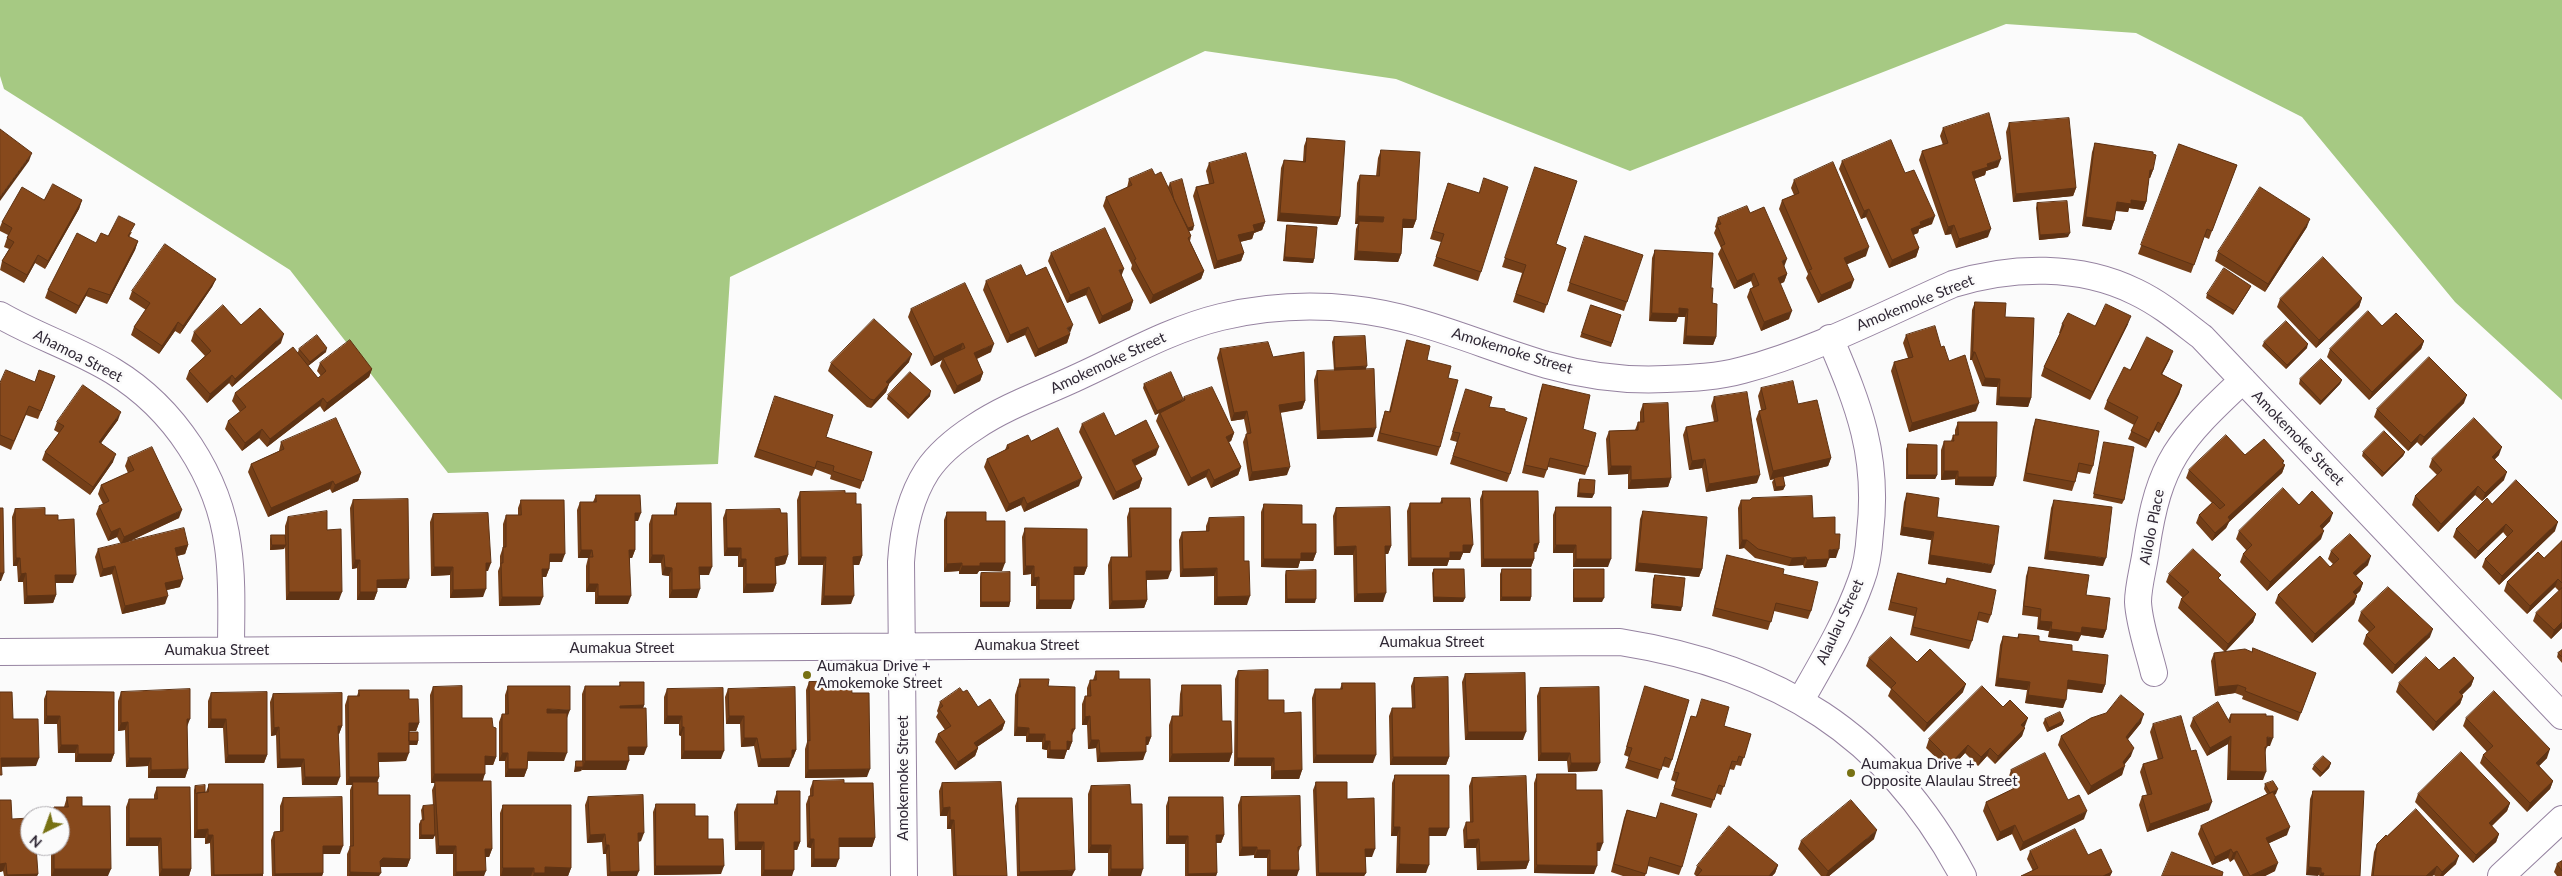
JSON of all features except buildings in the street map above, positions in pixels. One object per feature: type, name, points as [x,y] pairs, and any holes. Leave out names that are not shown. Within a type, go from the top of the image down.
[{"type":"street","name":"Amokemoke Street","points":[[904,876],[903,536],[908,514],[927,471],[946,450],[977,425],[999,414],[1181,330],[1220,317],[1271,308],[1316,306],[1355,309],[1430,325],[1548,365],[1589,374],[1635,379],[1702,378],[1742,370],[1830,338],[1954,284],[1978,276],[2004,271],[2069,272],[2103,280],[2136,291],[2170,311],[2202,337],[2562,716]]},
{"type":"street","name":"Ahamoa Street","points":[[0,315],[113,371],[145,396],[169,419],[187,442],[212,488],[223,523],[228,547],[232,650]]},
{"type":"street","name":"Alaulau Street","points":[[1801,700],[1840,629],[1862,579],[1868,552],[1872,514],[1872,470],[1868,439],[1856,401],[1830,338]]},
{"type":"street","name":"Ailolo Place","points":[[2154,673],[2138,602],[2152,510],[2173,456],[2188,434],[2204,416],[2243,380]]},
{"type":"street","name":"Aumakua Street","points":[[0,652],[1620,642],[1670,650],[1708,660],[1748,675],[1801,700],[1870,754],[1906,790],[1927,816],[1963,876]]},
{"type":"street","points":[[2501,876],[2562,819]]},
{"type":"green space","points":[[0,0],[2562,0],[2562,400],[2455,302],[2302,117],[2136,33],[2006,24],[1630,171],[1396,79],[1205,51],[730,277],[718,464],[448,473],[290,270],[4,89],[0,76]]},
{"type":"place","name":"Aumakua Drive + Amokemoke Street","points":[[807,675]]},
{"type":"place","name":"Aumakua Drive + Opposite Alaulau Street","points":[[1851,773]]}]
